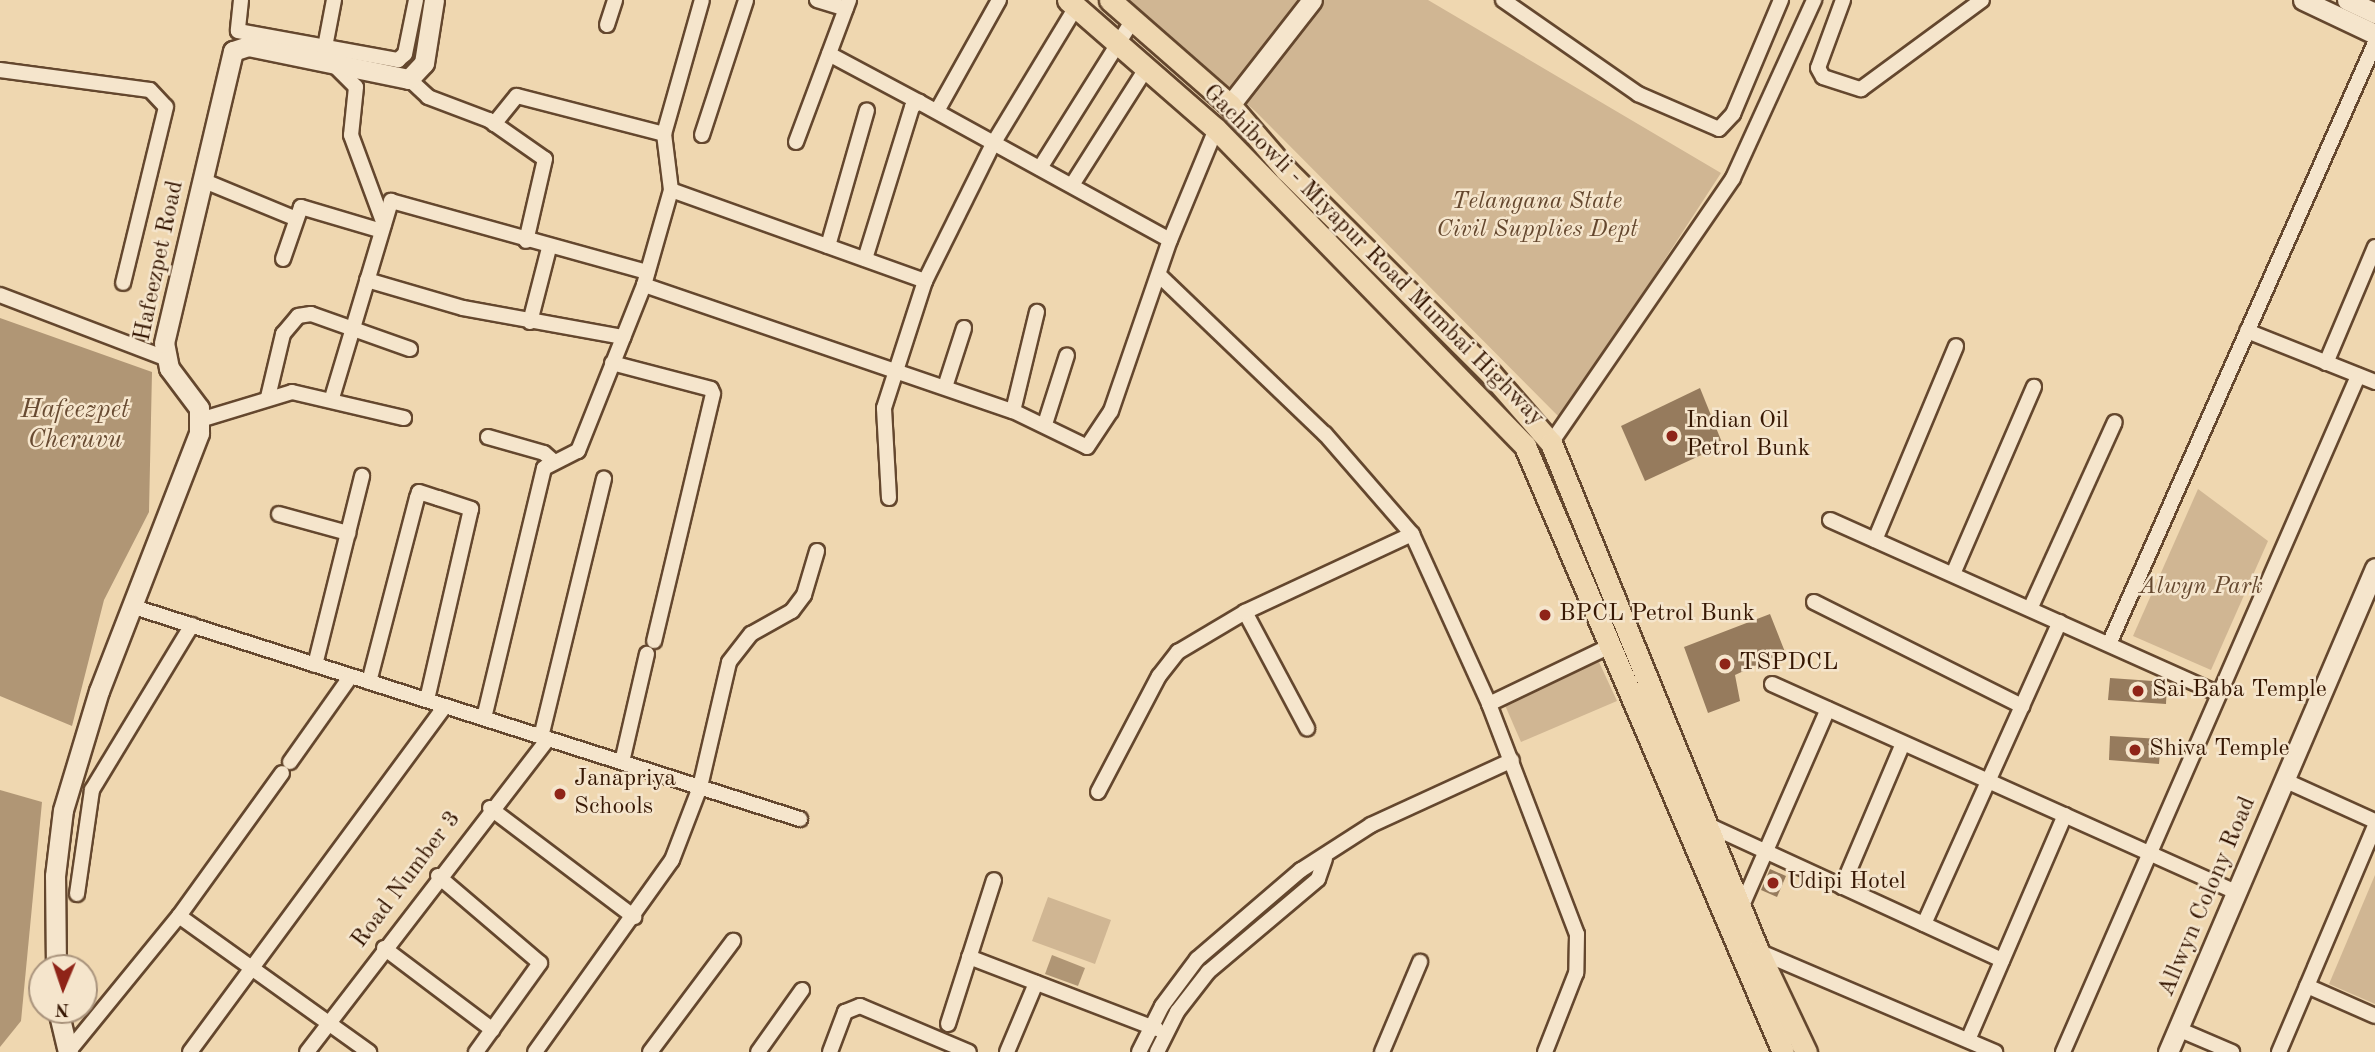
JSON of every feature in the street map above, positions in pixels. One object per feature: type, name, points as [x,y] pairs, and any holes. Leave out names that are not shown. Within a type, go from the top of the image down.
[{"type":"main road","points":[[1110,0],[1230,104],[1304,204],[1491,374],[1551,443],[1759,951],[1806,1052]]},
{"type":"main road","name":"Gachibowli - Miyapur Road Mumbai Highway","points":[[1072,3],[1304,204],[1525,446],[1783,1052]]},
{"type":"street","points":[[241,0],[238,31],[398,60],[415,55]]},
{"type":"street","points":[[325,47],[334,0]]},
{"type":"street","points":[[415,55],[416,0]]},
{"type":"street","points":[[434,0],[409,79],[428,97],[494,124],[545,159],[526,241]]},
{"type":"street","points":[[607,25],[615,0]]},
{"type":"street","points":[[484,718],[544,468],[552,460],[578,451],[646,278],[671,190],[664,134],[702,0]]},
{"type":"street","points":[[702,135],[746,0]]},
{"type":"street","points":[[796,142],[847,5],[817,0]]},
{"type":"street","points":[[937,111],[999,0]]},
{"type":"street","points":[[1230,104],[1312,0]]},
{"type":"street","points":[[1503,0],[1637,94],[1718,129],[1733,114],[1781,0]]},
{"type":"street","points":[[1551,443],[1733,178],[1814,0]]},
{"type":"street","points":[[1839,1],[1818,68],[1823,77],[1861,89],[1982,0]]},
{"type":"street","points":[[2303,0],[2375,34]]},
{"type":"street","points":[[2347,0],[2375,13]]},
{"type":"street","points":[[889,498],[884,408],[925,281],[993,144],[1072,3]]},
{"type":"street","points":[[1040,168],[1116,42],[1133,20]]},
{"type":"street","points":[[2109,644],[2375,43]]},
{"type":"street","name":"Hafeezpet Road","points":[[200,420],[199,408],[164,359],[233,51],[248,46],[337,67],[409,79]]},
{"type":"street","points":[[829,54],[1170,240]]},
{"type":"street","points":[[337,67],[356,87],[351,135],[383,227]]},
{"type":"street","points":[[1072,185],[1146,69]]},
{"type":"street","points":[[0,70],[150,90],[166,107],[122,283]]},
{"type":"street","points":[[494,124],[517,96],[664,134]]},
{"type":"street","points":[[865,259],[912,107],[919,102]]},
{"type":"street","points":[[828,246],[867,110]]},
{"type":"street","points":[[332,398],[391,201],[646,278],[1013,411],[1045,424],[1087,447],[1111,411],[1161,277],[1170,240],[1216,129]]},
{"type":"street","points":[[202,180],[294,218]]},
{"type":"street","points":[[671,190],[925,281]]},
{"type":"street","points":[[283,259],[294,218],[301,207],[310,206],[383,227]]},
{"type":"street","points":[[2326,363],[2375,247]]},
{"type":"street","points":[[530,322],[549,248]]},
{"type":"street","points":[[1161,277],[1325,434],[1412,534],[1512,760],[1579,953],[1545,1052]]},
{"type":"street","points":[[367,280],[530,322],[623,337]]},
{"type":"street","points":[[0,295],[164,359]]},
{"type":"street","points":[[1013,411],[1037,312]]},
{"type":"street","points":[[268,397],[282,334],[298,316],[311,314],[410,348]]},
{"type":"street","points":[[945,387],[964,328]]},
{"type":"street","points":[[2247,331],[2375,382]]},
{"type":"street","points":[[1875,540],[1956,346]]},
{"type":"street","points":[[1045,424],[1067,355]]},
{"type":"street","points":[[612,363],[711,389],[713,394],[622,762]]},
{"type":"street","points":[[2063,1052],[2217,693],[2358,376]]},
{"type":"street","points":[[1953,574],[2034,387]]},
{"type":"street","points":[[56,954],[55,876],[63,810],[99,691],[134,607],[200,420],[268,397],[292,392],[332,398],[404,418]]},
{"type":"street","points":[[2030,609],[2115,422]]},
{"type":"street","points":[[488,437],[544,453],[552,460]]},
{"type":"street","points":[[315,665],[362,476]]},
{"type":"street","points":[[545,738],[604,479]]},
{"type":"street","points":[[369,682],[419,492],[471,509],[427,700]]},
{"type":"street","points":[[279,514],[348,533]]},
{"type":"street","points":[[1830,520],[2217,693]]},
{"type":"street","points":[[1098,792],[1159,676],[1178,652],[1245,612],[1412,534]]},
{"type":"street","points":[[535,1052],[634,917],[672,860],[700,787],[718,692],[738,645],[792,611],[804,595],[817,551]]},
{"type":"street","name":"Allwyn Colony Road","points":[[2168,1052],[2375,568]]},
{"type":"street","points":[[1814,602],[2022,706]]},
{"type":"street","points":[[134,607],[800,819]]},
{"type":"street","points":[[1245,612],[1307,728]]},
{"type":"street","points":[[1924,924],[2060,622]]},
{"type":"street","points":[[77,894],[92,790],[192,625]]},
{"type":"street","points":[[1489,704],[1611,646]]},
{"type":"street","points":[[68,1052],[179,916],[351,676]]},
{"type":"street","points":[[1772,684],[2236,892]]},
{"type":"street","points":[[190,1052],[254,970],[445,706]]},
{"type":"street","points":[[1741,908],[1828,709]]},
{"type":"street","name":"Road Number 3","points":[[307,1052],[545,738]]},
{"type":"street","points":[[1842,887],[1903,743]]},
{"type":"street","points":[[1139,1052],[1149,1026],[1197,958],[1301,870],[1325,859],[1370,825],[1512,760]]},
{"type":"street","points":[[2279,1052],[2375,823],[2284,780]]},
{"type":"street","points":[[490,808],[634,917]]},
{"type":"street","points":[[1968,1040],[2064,815]]},
{"type":"street","points":[[1706,824],[2003,960]]},
{"type":"street","points":[[1157,1052],[1165,1033],[1208,972],[1318,879],[1325,859]]},
{"type":"street","points":[[438,876],[540,962],[476,1052]]},
{"type":"street","points":[[948,1024],[994,880]]},
{"type":"street","points":[[179,916],[369,1052]]},
{"type":"street","points":[[650,1052],[733,941]]},
{"type":"street","points":[[384,948],[493,1030]]},
{"type":"street","points":[[1759,951],[1995,1052]]},
{"type":"street","points":[[969,957],[1165,1033]]},
{"type":"street","points":[[1382,1052],[1420,961]]},
{"type":"street","points":[[1007,1052],[1036,983]]},
{"type":"street","points":[[2307,986],[2375,1016]]},
{"type":"street","points":[[758,1052],[802,990]]},
{"type":"street","points":[[831,1052],[845,1012],[860,1006],[969,1052]]},
{"type":"street","points":[[61,1024],[68,1052]]},
{"type":"street","points":[[2178,1029],[2232,1052]]},
{"type":"green space","name":"Telangana State Civil Supplies Dept","points":[[1127,0],[1428,0],[1721,173],[1561,419],[1255,111]]},
{"type":"green space","name":"Alwyn Park","points":[[2198,489],[2268,541],[2211,670],[2133,636]]},
{"type":"green space","points":[[1599,662],[1617,701],[1521,742],[1504,703]]},
{"type":"green space","points":[[2375,875],[2375,1004],[2329,984]]},
{"type":"green space","points":[[1048,897],[1111,920],[1095,964],[1032,941]]},
{"type":"water","name":"Hafeezpet Cheruvu","points":[[0,318],[152,372],[149,512],[104,600],[72,726],[0,696]]},
{"type":"water","points":[[0,790],[42,802],[21,1021],[0,1047]]},
{"type":"water","points":[[1052,955],[1085,968],[1078,986],[1045,974]]},
{"type":"building","name":"Indian Oil Petrol Bunk","points":[[1700,388],[1723,445],[1645,481],[1621,426]]},
{"type":"building","name":"TSPDCL","points":[[1770,614],[1785,652],[1735,675],[1740,701],[1708,713],[1684,647]]},
{"type":"building","name":"Sai Baba Temple","points":[[2110,678],[2167,682],[2166,704],[2108,700]]},
{"type":"building","name":"Shiva Temple","points":[[2110,736],[2161,739],[2159,764],[2109,760]]},
{"type":"building","name":"Udipi Hotel","points":[[1770,869],[1786,876],[1777,897],[1761,890]]},
{"type":"place","name":"Indian Oil Petrol Bunk","points":[[1672,436]]},
{"type":"place","name":"BPCL Petrol Bunk","points":[[1545,615]]},
{"type":"place","name":"TSPDCL","points":[[1725,664]]},
{"type":"place","name":"Sai Baba Temple","points":[[2138,691]]},
{"type":"place","name":"Shiva Temple","points":[[2135,750]]},
{"type":"place","name":"Janapriya Schools","points":[[560,794]]},
{"type":"place","name":"Udipi Hotel","points":[[1773,883]]}]
